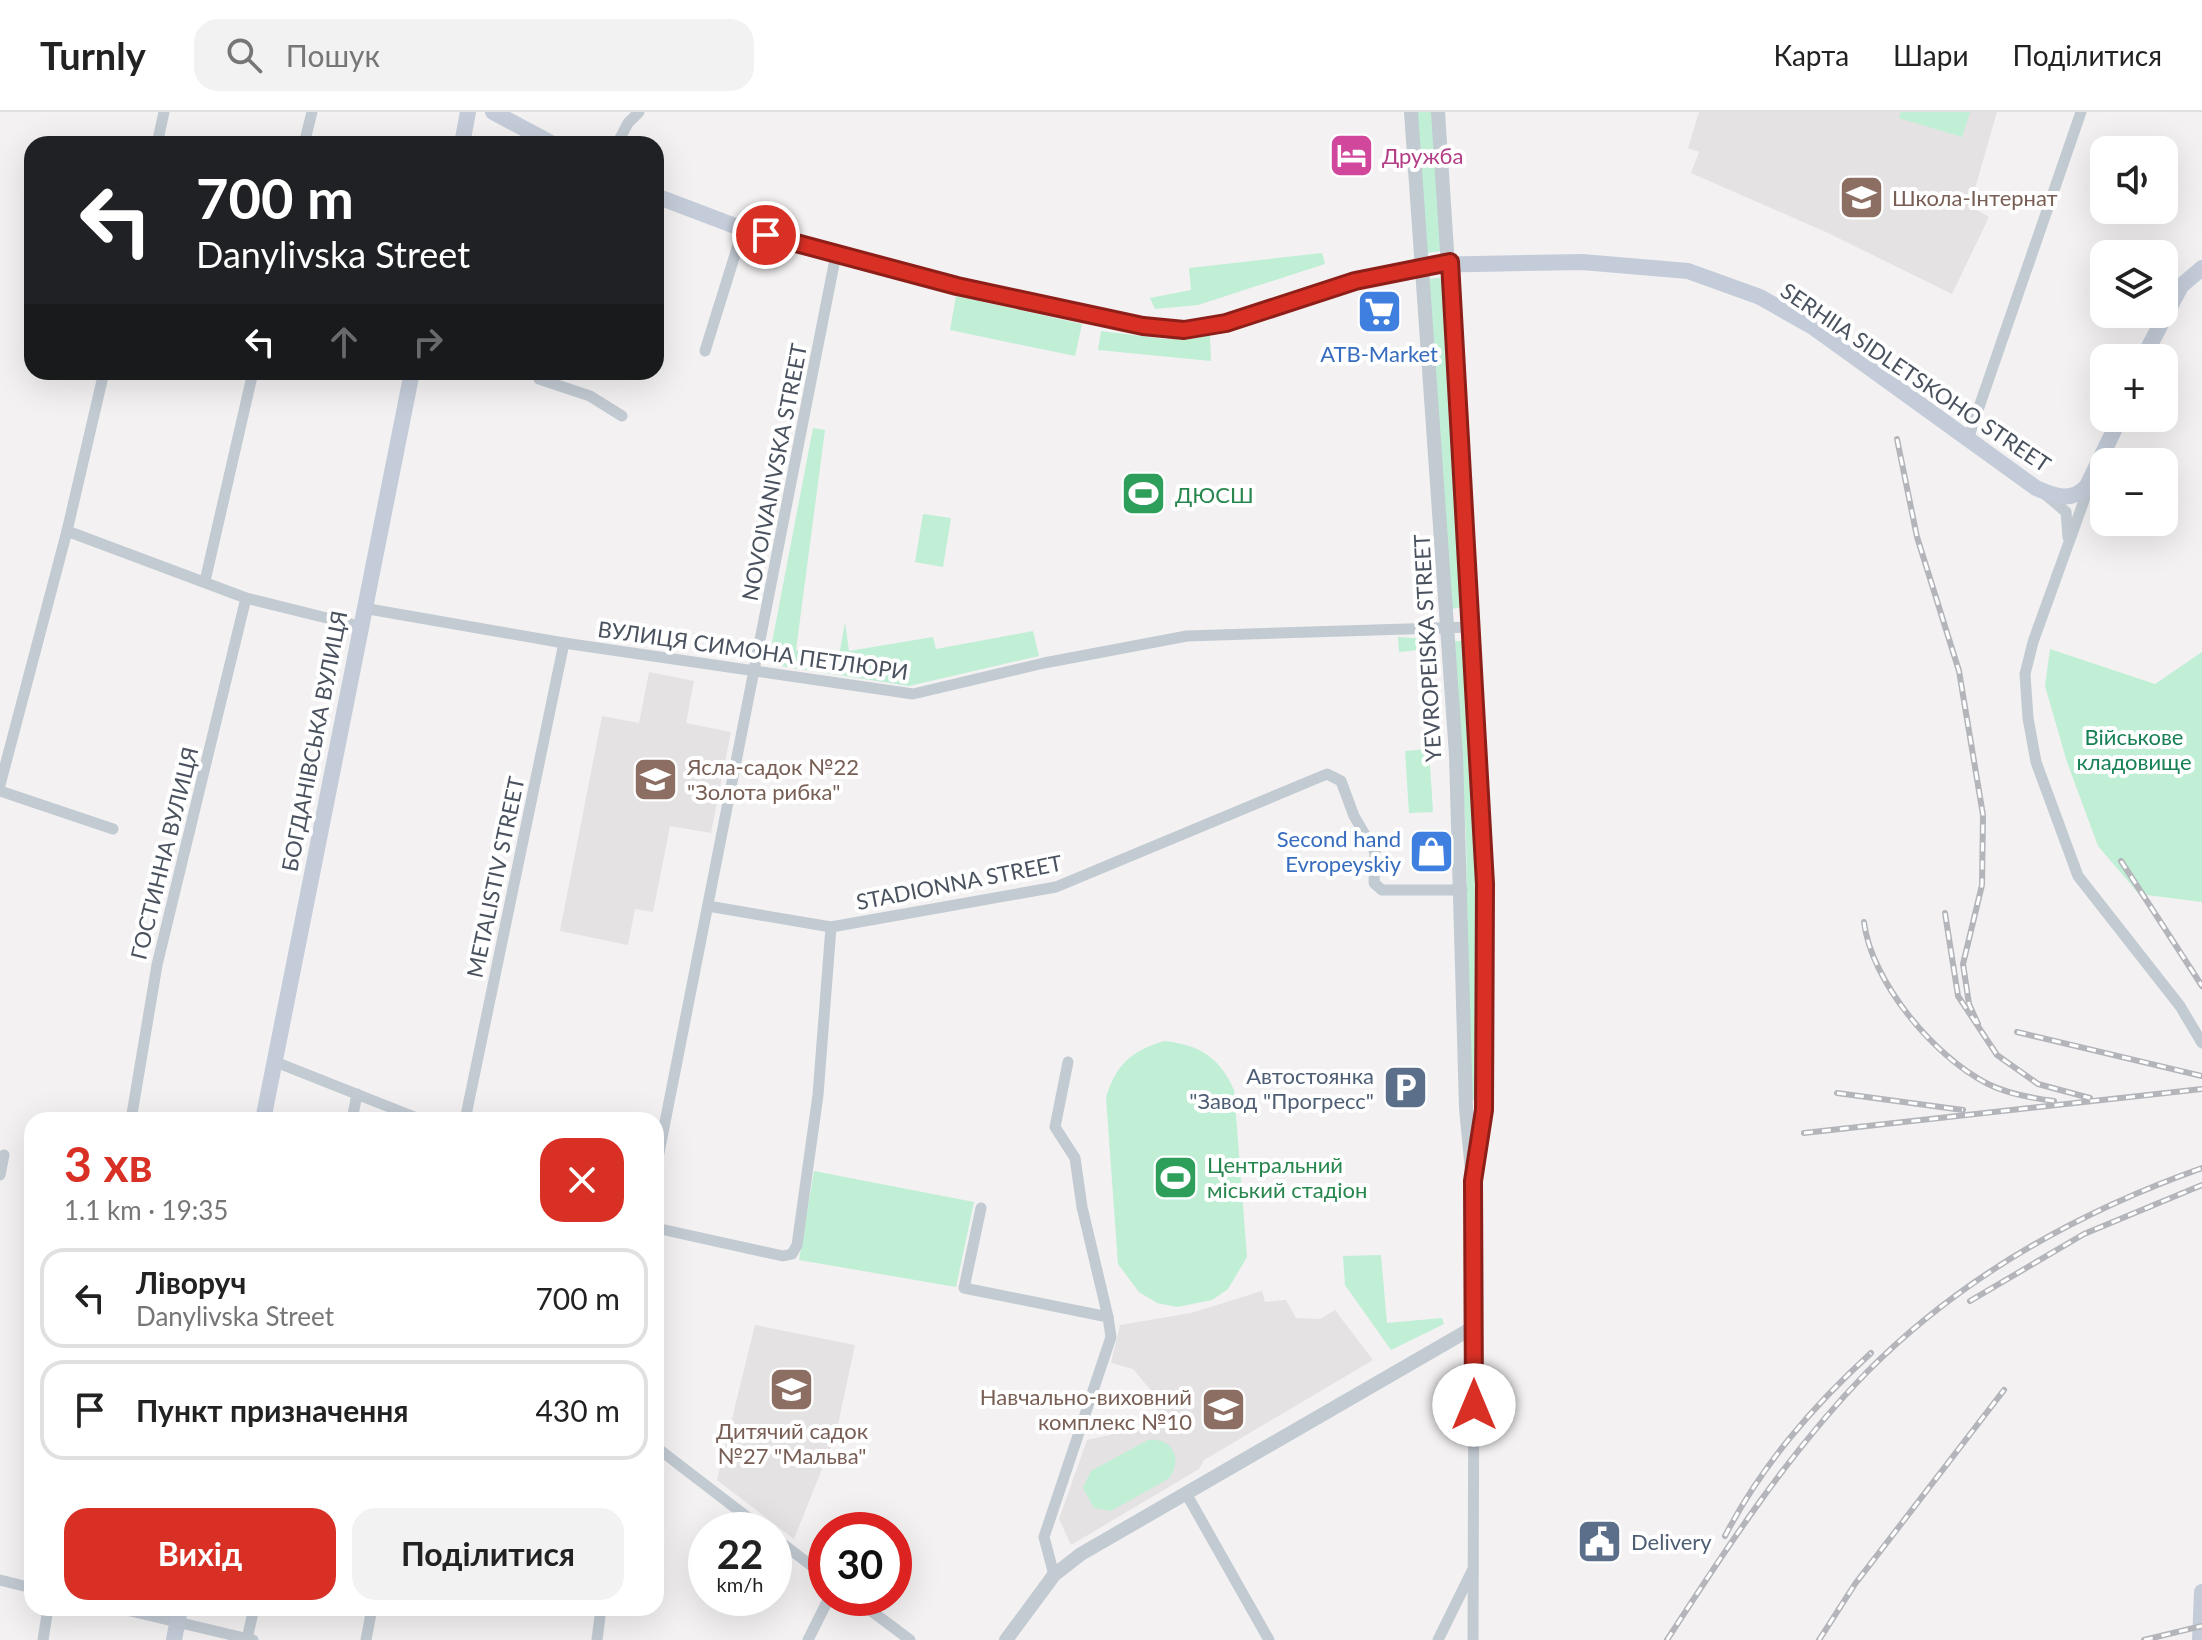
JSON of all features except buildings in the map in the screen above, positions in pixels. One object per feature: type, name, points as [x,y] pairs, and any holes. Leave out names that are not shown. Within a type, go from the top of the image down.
[{"type":"main road","points":[[464,136],[468,112]]},
{"type":"main road","points":[[493,112],[538,136]]},
{"type":"main road","name":"SERHIIA SIDLETSKOHO STREET","points":[[664,199],[743,229],[957,286],[1143,326],[1184,330],[1226,323],[1355,281],[1424,265],[1450,262],[1635,264],[1688,271],[1760,297],[1813,327],[2036,488],[2055,496],[2069,497],[2082,492],[2090,482]]},
{"type":"main road","points":[[2150,344],[2181,286],[2202,268]]},
{"type":"main road","name":"БОГДАНІВСЬКА ВУЛИЦЯ","points":[[264,1112],[410,380]]},
{"type":"main road","points":[[2200,1640],[2202,1592]]},
{"type":"main road","points":[[174,1640],[178,1616]]},
{"type":"street","points":[[159,136],[164,112]]},
{"type":"street","points":[[306,136],[312,112]]},
{"type":"street","points":[[621,136],[639,112]]},
{"type":"street","name":"YEVROPEISKA STREET","points":[[1411,112],[1448,627],[1462,890],[1466,1108],[1473,1181],[1473,1640]]},
{"type":"street","name":"YEVROPEISKA STREET","points":[[1438,112],[1450,262],[1482,822],[1486,1028],[1484,1110],[1473,1181]]},
{"type":"street","points":[[1968,439],[2081,112]]},
{"type":"street","points":[[705,351],[743,229]]},
{"type":"street","name":"NOVOIVANIVSKA STREET","points":[[664,1128],[757,672],[836,254]]},
{"type":"street","points":[[0,785],[67,531],[102,380]]},
{"type":"street","points":[[205,581],[251,380]]},
{"type":"street","points":[[540,380],[590,396],[622,416]]},
{"type":"street","points":[[2090,485],[2025,674],[2028,718],[2036,762],[2078,876],[2180,1006],[2202,1043]]},
{"type":"street","points":[[2036,488],[2066,512],[2069,543]]},
{"type":"street","points":[[67,531],[246,598],[359,626]]},
{"type":"street","name":"ГОСТИННА ВУЛИЦЯ","points":[[132,1112],[157,965],[246,598]]},
{"type":"street","name":"ВУЛИЦЯ СИМОНА ПЕТЛЮРИ","points":[[363,608],[564,643],[913,694],[1044,663],[1187,636],[1471,627]]},
{"type":"street","name":"METALISTIV STREET","points":[[467,1112],[564,643]]},
{"type":"street","name":"STADIONNA STREET","points":[[664,1230],[783,1256],[792,1254],[797,1245],[818,1095],[831,927],[1070,883],[1327,774],[1341,781],[1354,816],[1375,852],[1374,883],[1377,886],[1382,890],[1462,890]]},
{"type":"street","points":[[0,791],[113,829]]},
{"type":"street","points":[[708,906],[831,927]]},
{"type":"street","points":[[273,1061],[402,1112]]},
{"type":"street","points":[[1054,1575],[1044,1537],[1111,1337],[1082,1207],[1075,1158],[1055,1127],[1068,1062]]},
{"type":"street","points":[[354,1112],[357,1094]]},
{"type":"street","points":[[0,1175],[4,1155]]},
{"type":"street","points":[[981,1208],[964,1288],[1108,1317]]},
{"type":"street","points":[[1006,1640],[1054,1575],[1081,1554],[1474,1327]]},
{"type":"street","points":[[664,1453],[741,1512]]},
{"type":"street","points":[[1187,1495],[1269,1640]]},
{"type":"street","points":[[792,1551],[808,1563]]},
{"type":"street","points":[[1438,1640],[1475,1565]]},
{"type":"street","points":[[0,1580],[24,1586]]},
{"type":"street","points":[[43,1640],[47,1616]]},
{"type":"street","points":[[184,1616],[250,1639],[253,1616]]},
{"type":"street","points":[[366,1640],[370,1616]]},
{"type":"street","points":[[597,1640],[600,1616]]},
{"type":"street","points":[[808,1640],[820,1616]]},
{"type":"street","points":[[878,1616],[910,1640]]},
{"type":"shaded area","name":"Школа-Інтернат","points":[[1699,112],[1997,112],[1970,206],[1989,217],[1952,294],[1826,232],[1691,173],[1699,152],[1688,148]]},
{"type":"shaded area","name":"Ясла-садок №22 \"Золота рибка\"","points":[[649,672],[694,681],[686,723],[731,732],[711,833],[670,826],[653,912],[635,909],[628,945],[560,931],[602,716],[639,723]]},
{"type":"shaded area","name":"Навчально-виховний комплекс №10","points":[[1262,1291],[1265,1302],[1286,1300],[1296,1318],[1320,1319],[1335,1310],[1373,1360],[1204,1460],[1199,1469],[1071,1545],[1059,1519],[1087,1440],[1160,1424],[1154,1394],[1133,1369],[1111,1363],[1120,1325],[1191,1313]]},
{"type":"shaded area","name":"Дитячий садок №27 \"Мальва\"","points":[[755,1325],[855,1345],[836,1434],[794,1539],[792,1512],[759,1512],[717,1480]]},
{"type":"green space","points":[[1415,112],[1432,112],[1442,251],[1426,253]]},
{"type":"green space","points":[[1901,112],[1970,112],[1962,137],[1899,118]]},
{"type":"green space","points":[[1322,253],[1325,264],[1198,305],[1155,309],[1150,298],[1191,290],[1189,268]]},
{"type":"green space","points":[[1444,277],[1464,607],[1451,609],[1429,279]]},
{"type":"green space","points":[[956,296],[1082,324],[1075,356],[950,330]]},
{"type":"green space","points":[[1101,331],[1165,339],[1210,335],[1211,361],[1098,350]]},
{"type":"green space","points":[[813,428],[825,430],[796,650],[839,656],[845,622],[849,651],[933,637],[936,649],[1033,631],[1039,656],[909,686],[781,666],[770,653]]},
{"type":"green space","points":[[923,514],[951,518],[943,567],[915,562]]},
{"type":"green space","points":[[1398,637],[1428,639],[1432,659],[1420,659],[1419,650],[1399,652]]},
{"type":"green space","points":[[1454,641],[1467,641],[1478,833],[1481,1099],[1470,1100],[1466,835]]},
{"type":"green space","name":"Військове кладовище","points":[[2050,649],[2155,684],[2202,652],[2202,902],[2139,894],[2098,846],[2067,762],[2045,686]]},
{"type":"green space","points":[[1429,749],[1433,812],[1409,813],[1405,751]]},
{"type":"green space","name":"Центральний міський стадіон","points":[[1164,1041],[1188,1046],[1207,1055],[1222,1069],[1234,1090],[1247,1257],[1228,1289],[1212,1300],[1177,1307],[1157,1303],[1139,1292],[1118,1264],[1106,1097],[1126,1061],[1142,1049]]},
{"type":"green space","points":[[814,1171],[974,1202],[956,1287],[799,1260]]},
{"type":"green space","points":[[1381,1255],[1387,1323],[1442,1318],[1444,1324],[1391,1350],[1345,1285],[1343,1256]]},
{"type":"green space","points":[[1148,1440],[1164,1442],[1173,1451],[1175,1464],[1168,1479],[1111,1511],[1094,1508],[1083,1488],[1091,1471]]},
{"type":"railway","points":[[1897,439],[1917,537],[1959,671],[1983,815],[1982,885],[1963,964],[1969,1004],[1978,1024]]},
{"type":"railway","points":[[2121,861],[2202,986]]},
{"type":"railway","points":[[1945,913],[1958,996],[1997,1055],[2038,1084],[2090,1098]]},
{"type":"railway","points":[[1864,922],[1869,945],[1892,992],[1908,1015],[1947,1056],[1988,1084],[2020,1095],[2054,1101]]},
{"type":"railway","points":[[2017,1032],[2202,1076]]},
{"type":"railway","points":[[1804,1133],[2202,1089]]},
{"type":"railway","points":[[1837,1093],[1963,1110]]},
{"type":"railway","points":[[1667,1640],[1785,1467],[1838,1403],[1903,1338],[1941,1307],[2023,1251],[2110,1205],[2202,1168]]},
{"type":"railway","points":[[1970,1301],[2084,1234],[2202,1185]]},
{"type":"railway","points":[[1725,1536],[1755,1485],[1790,1438],[1828,1394],[1871,1353]]},
{"type":"railway","points":[[1819,1640],[1855,1584],[2004,1390]]},
{"type":"railway","points":[[2144,1640],[2202,1626]]},
{"type":"place","name":"Дружба","points":[[1351,155]]},
{"type":"place","name":"Школа-Інтернат","points":[[1861,197]]},
{"type":"place","name":"ATB-Market","points":[[1379,312]]},
{"type":"place","name":"ДЮСШ","points":[[1144,494]]},
{"type":"place","name":"Ясла-садок №22 \"Золота рибка\"","points":[[656,779]]},
{"type":"place","name":"Second hand Evropeyskiy","points":[[1432,851]]},
{"type":"place","name":"Автостоянка \"Завод \"Прогресс\"","points":[[1405,1088]]},
{"type":"place","name":"Центральний міський стадіон","points":[[1176,1177]]},
{"type":"place","name":"Дитячий садок №27 \"Мальва\"","points":[[792,1389]]},
{"type":"place","name":"Навчально-виховний комплекс №10","points":[[1223,1409]]},
{"type":"place","name":"Delivery","points":[[1600,1541]]},
{"type":"route","points":[[766,235],[957,286],[1143,326],[1184,330],[1226,323],[1355,281],[1450,262],[1485,884],[1484,1110],[1473,1181],[1474,1405]]}]
